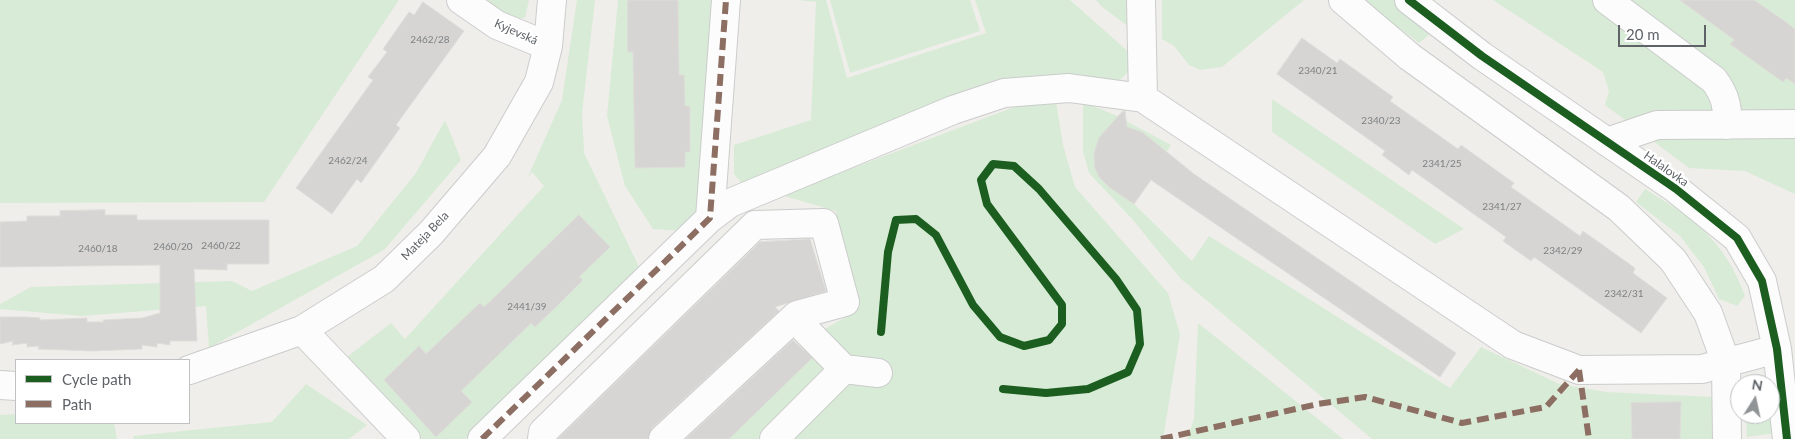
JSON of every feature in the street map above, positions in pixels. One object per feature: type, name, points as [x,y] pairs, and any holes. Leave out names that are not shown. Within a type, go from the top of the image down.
[{"type":"street","name":"Kyjevská","points":[[461,0],[497,25],[548,46]]},
{"type":"street","name":"Mateja Bela","points":[[190,370],[302,330],[384,279],[431,233],[497,156],[539,82],[548,46],[552,0]]},
{"type":"street","points":[[710,218],[726,0]]},
{"type":"street","points":[[1141,0],[1143,98]]},
{"type":"street","points":[[1343,0],[1410,57],[1619,208],[1673,260],[1708,314],[1726,363],[1727,439]]},
{"type":"street","name":"Halalovka","points":[[1409,0],[1482,56],[1676,189],[1737,238],[1762,281],[1778,349],[1787,439]]},
{"type":"street","points":[[1607,0],[1714,80],[1724,93],[1728,108],[1727,125]]},
{"type":"street","points":[[482,439],[710,218],[730,203],[953,110],[1004,92],[1069,88],[1143,98],[1513,345],[1579,370],[1702,369],[1778,349]]},
{"type":"street","points":[[1607,142],[1657,125],[1795,124]]},
{"type":"street","points":[[542,439],[542,432],[754,225],[824,223],[845,302],[797,315],[663,439]]},
{"type":"street","points":[[646,280],[673,305]]},
{"type":"street","points":[[794,318],[844,369],[878,373]]},
{"type":"street","points":[[302,330],[406,439]]},
{"type":"street","points":[[774,439],[844,369]]},
{"type":"street","points":[[0,385],[15,386]]},
{"type":"green space","points":[[0,0],[399,0],[264,202],[0,203]]},
{"type":"green space","points":[[480,0],[529,0],[525,18],[505,18]]},
{"type":"green space","points":[[577,0],[595,0],[582,113],[584,153],[641,271],[465,439],[422,439],[347,357],[391,323],[405,339],[544,186],[532,172],[527,179],[562,100]]},
{"type":"green space","points":[[618,0],[716,0],[703,212],[682,231],[653,229],[625,186],[607,116]]},
{"type":"green space","points":[[798,0],[826,0],[847,78],[986,33],[975,0],[1070,0],[1132,55],[1135,65],[1114,86],[997,87],[745,187],[734,174],[734,145],[811,120],[816,2]]},
{"type":"green space","points":[[830,0],[970,0],[980,31],[850,73]]},
{"type":"green space","points":[[1096,0],[1137,0],[1138,34],[1101,6]]},
{"type":"green space","points":[[1162,0],[1304,0],[1222,67],[1200,70],[1189,65],[1174,46],[1162,39]]},
{"type":"green space","points":[[1362,0],[1398,0],[1436,29],[1419,43]]},
{"type":"green space","points":[[1493,0],[1795,0],[1795,194],[1745,171],[1689,168],[1605,105],[1609,91],[1603,72]]},
{"type":"green space","points":[[1272,99],[1464,229],[1435,244],[1272,132]]},
{"type":"green space","points":[[1056,102],[1063,145],[1075,187],[1168,293],[1180,334],[1163,439],[713,439],[823,330],[857,311],[836,211],[781,195],[1017,106]]},
{"type":"green space","points":[[1083,102],[1115,115],[1171,145],[1133,203],[1192,261],[1209,236],[1450,388],[1481,347],[1559,384],[1606,392],[1714,397],[1716,439],[1372,439],[1180,278],[1133,220],[1089,173],[1083,151]]},
{"type":"green space","points":[[445,120],[461,160],[384,250],[209,348],[206,306],[82,316],[0,309],[0,304],[31,287],[232,281],[252,291],[357,246],[416,173]]},
{"type":"green space","points":[[1645,189],[1693,221],[1717,246],[1728,260],[1745,296],[1737,306],[1719,299],[1704,267],[1680,236],[1636,202]]},
{"type":"green space","points":[[1198,323],[1343,439],[1187,439],[1194,419]]},
{"type":"green space","points":[[306,384],[367,425],[349,439],[134,439],[133,436],[272,422]]},
{"type":"green space","points":[[15,414],[15,424],[114,424],[117,439],[0,439],[0,415]]},
{"type":"green space","points":[[1746,424],[1774,424],[1775,433],[1747,437]]},
{"type":"building","points":[[628,0],[678,0],[679,75],[684,75],[685,106],[690,106],[690,152],[685,152],[685,167],[635,168],[633,52],[628,52]]},
{"type":"building","points":[[1680,0],[1754,0],[1786,22],[1795,29],[1795,84],[1786,78],[1783,82],[1730,44],[1734,40]]},
{"type":"building","points":[[423,2],[464,31],[396,125],[400,128],[361,183],[357,179],[332,214],[296,188],[373,80],[368,77],[387,52],[383,49],[409,12],[414,15]]},
{"type":"building","points":[[1302,38],[1337,63],[1340,59],[1393,97],[1390,101],[1458,149],[1461,145],[1514,183],[1511,187],[1580,236],[1583,231],[1635,268],[1633,273],[1667,298],[1641,333],[1534,257],[1531,261],[1503,241],[1506,237],[1412,170],[1409,175],[1382,155],[1385,151],[1277,74]]},
{"type":"building","points":[[1125,111],[1127,127],[1142,132],[1194,174],[1456,353],[1440,377],[1151,180],[1134,204],[1109,187],[1099,177],[1095,168],[1094,153],[1099,138]]},
{"type":"building","points":[[105,210],[105,215],[137,215],[137,220],[269,220],[269,264],[227,264],[227,270],[194,269],[197,341],[170,341],[170,345],[157,343],[157,347],[142,345],[142,349],[92,351],[38,349],[39,346],[27,347],[27,343],[12,345],[13,341],[0,344],[0,317],[40,318],[40,320],[87,318],[87,322],[104,322],[103,320],[142,318],[160,313],[160,265],[0,267],[0,222],[27,221],[27,216],[60,216],[60,211]]},
{"type":"building","points":[[579,215],[610,247],[579,277],[583,280],[559,304],[535,327],[531,323],[461,391],[472,402],[436,437],[384,380],[419,346],[426,354],[480,303],[484,307]]},
{"type":"building","points":[[810,239],[826,291],[775,307],[779,311],[652,428],[648,439],[558,439],[760,242]]},
{"type":"building","points":[[793,340],[812,358],[729,439],[686,439]]},
{"type":"building","points":[[1681,402],[1680,439],[1632,439],[1631,403]]},
{"type":"marked path","points":[[482,439],[710,218],[726,0]]},
{"type":"marked path","points":[[1579,370],[1589,439]]},
{"type":"marked path","points":[[1161,439],[1318,404],[1365,397],[1462,423],[1546,407],[1579,370]]},
{"type":"cycle path","points":[[1409,0],[1482,56],[1676,189],[1737,238],[1762,281],[1777,349],[1787,439]]},
{"type":"cycle path","points":[[881,332],[888,252],[896,220],[916,219],[936,235],[973,305],[1000,337],[1024,346],[1049,340],[1062,324],[1062,305],[987,204],[981,180],[993,164],[1014,166],[1039,189],[1116,279],[1137,310],[1140,344],[1128,372],[1088,389],[1046,393],[1003,389]]}]
